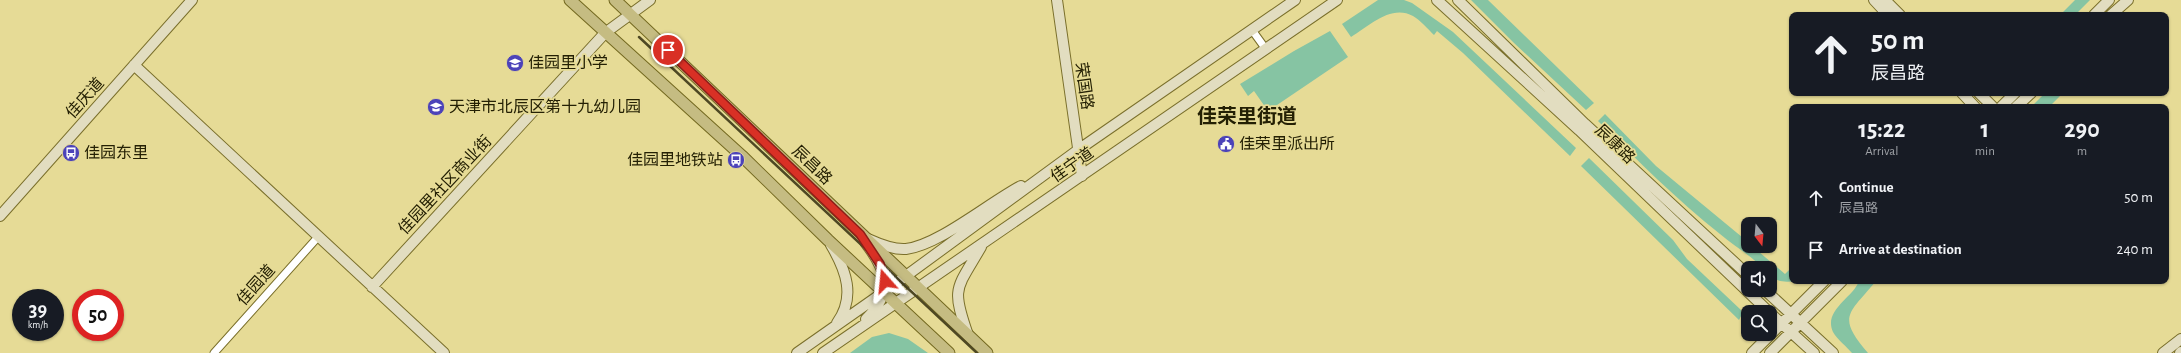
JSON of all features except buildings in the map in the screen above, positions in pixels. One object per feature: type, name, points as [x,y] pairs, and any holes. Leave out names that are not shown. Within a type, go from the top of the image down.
[{"type":"main road","points":[[570,0],[742,156],[828,240],[949,353]]},
{"type":"main road","name":"辰昌路","points":[[615,0],[987,353]]},
{"type":"street","name":"佳庆道","points":[[0,216],[192,0]]},
{"type":"street","name":"佳园里社区商业街","points":[[372,287],[605,33],[650,0]]},
{"type":"street","name":"荣国路","points":[[1057,0],[1082,176]]},
{"type":"street","name":"佳宁道","points":[[797,353],[884,292],[1078,150],[1295,0]]},
{"type":"street","name":"佳宁道","points":[[823,353],[897,304],[1265,48],[1337,0]]},
{"type":"street","name":"辰康路","points":[[1437,0],[1579,130],[1763,305]]},
{"type":"street","name":"辰康路","points":[[1458,0],[1585,124],[1741,269]]},
{"type":"street","points":[[1874,0],[1885,12]]},
{"type":"street","points":[[1885,0],[1897,12]]},
{"type":"street","points":[[2097,12],[2109,0]]},
{"type":"street","points":[[2114,12],[2128,0]]},
{"type":"street","points":[[1252,30],[1265,48]]},
{"type":"street","points":[[134,65],[444,353]]},
{"type":"street","points":[[1965,96],[1972,104]]},
{"type":"street","points":[[1982,96],[1991,104]]},
{"type":"street","points":[[2004,104],[2012,96]]},
{"type":"street","points":[[2019,104],[2028,96]]},
{"type":"street","points":[[860,234],[890,247],[905,249],[915,247],[940,236],[1008,193],[1042,177]]},
{"type":"street","points":[[851,334],[875,311],[884,292],[885,281],[882,269],[860,234]]},
{"type":"street","name":"佳园道","points":[[214,353],[318,236]]},
{"type":"street","points":[[828,240],[843,267],[848,294],[842,315],[832,329]]},
{"type":"street","points":[[968,335],[958,305],[957,294],[965,273],[983,244]]},
{"type":"street","points":[[1752,353],[1821,284]]},
{"type":"street","points":[[1770,353],[1839,284]]},
{"type":"street","points":[[1772,297],[1833,353]]},
{"type":"street","name":"辰康路","points":[[1777,320],[1814,353]]},
{"type":"street","points":[[2163,353],[2181,339]]},
{"type":"green space","points":[[1378,0],[1404,0],[1412,3],[1453,32],[1576,148],[1570,156],[1463,53],[1437,31],[1434,35],[1413,16],[1405,13],[1388,14],[1351,37],[1342,24]]},
{"type":"green space","points":[[1471,0],[1488,0],[1594,103],[1586,110],[1514,43]]},
{"type":"green space","points":[[2075,0],[2090,0],[2078,12],[2063,12]]},
{"type":"green space","points":[[1330,31],[1348,57],[1268,111],[1254,91],[1248,96],[1240,84]]},
{"type":"green space","points":[[2042,96],[2060,96],[2052,104],[2034,104]]},
{"type":"green space","points":[[1605,114],[1656,166],[1741,236],[1741,250],[1688,207],[1642,165],[1598,121]]},
{"type":"green space","points":[[1589,158],[1673,240],[1687,259],[1741,310],[1739,320],[1581,166]]},
{"type":"green space","points":[[1745,253],[1760,253],[1770,261],[1755,261]]},
{"type":"green space","points":[[1777,267],[1785,274],[1789,270],[1789,282],[1777,279]]},
{"type":"green space","points":[[1858,284],[1873,284],[1853,309],[1849,323],[1858,341],[1868,353],[1852,353],[1835,335],[1831,324],[1835,311]]},
{"type":"green space","points":[[889,333],[908,339],[928,353],[850,353],[872,337]]},
{"type":"railway","points":[[639,37],[977,353]]},
{"type":"place","name":"佳园里小学","points":[[515,63]]},
{"type":"place","name":"天津市北辰区第十九幼儿园","points":[[436,107]]},
{"type":"place","name":"佳荣里派出所","points":[[1226,144]]},
{"type":"place","name":"佳园东里","points":[[71,153]]},
{"type":"place","name":"佳园里地铁站","points":[[736,160]]},
{"type":"district","name":"佳荣里街道","points":[[1247,117]]},
{"type":"route","points":[[668,50],[860,234],[880,264],[885,281]]}]
